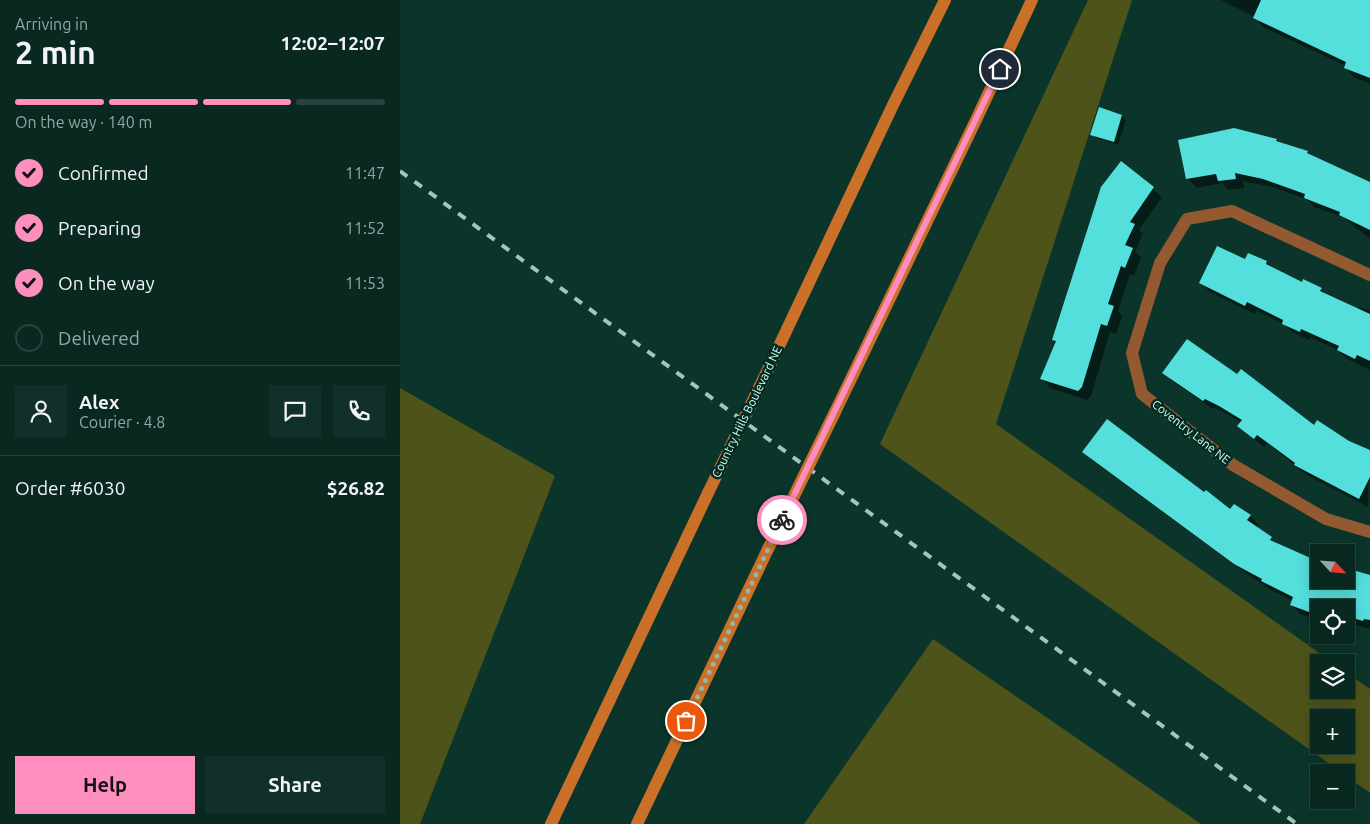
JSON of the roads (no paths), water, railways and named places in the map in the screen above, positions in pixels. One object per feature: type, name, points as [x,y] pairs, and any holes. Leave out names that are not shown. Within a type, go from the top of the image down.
[{"type":"main road","name":"Country Hills Boulevard NE","points":[[551,824],[892,107],[945,0]]},
{"type":"main road","points":[[637,824],[1032,0]]},
{"type":"street","name":"Coventry Lane NE","points":[[1370,275],[1232,211],[1187,219],[1160,263],[1132,353],[1142,394],[1233,465],[1326,519],[1370,532]]},
{"type":"railway","points":[[400,171],[1297,824]]}]
